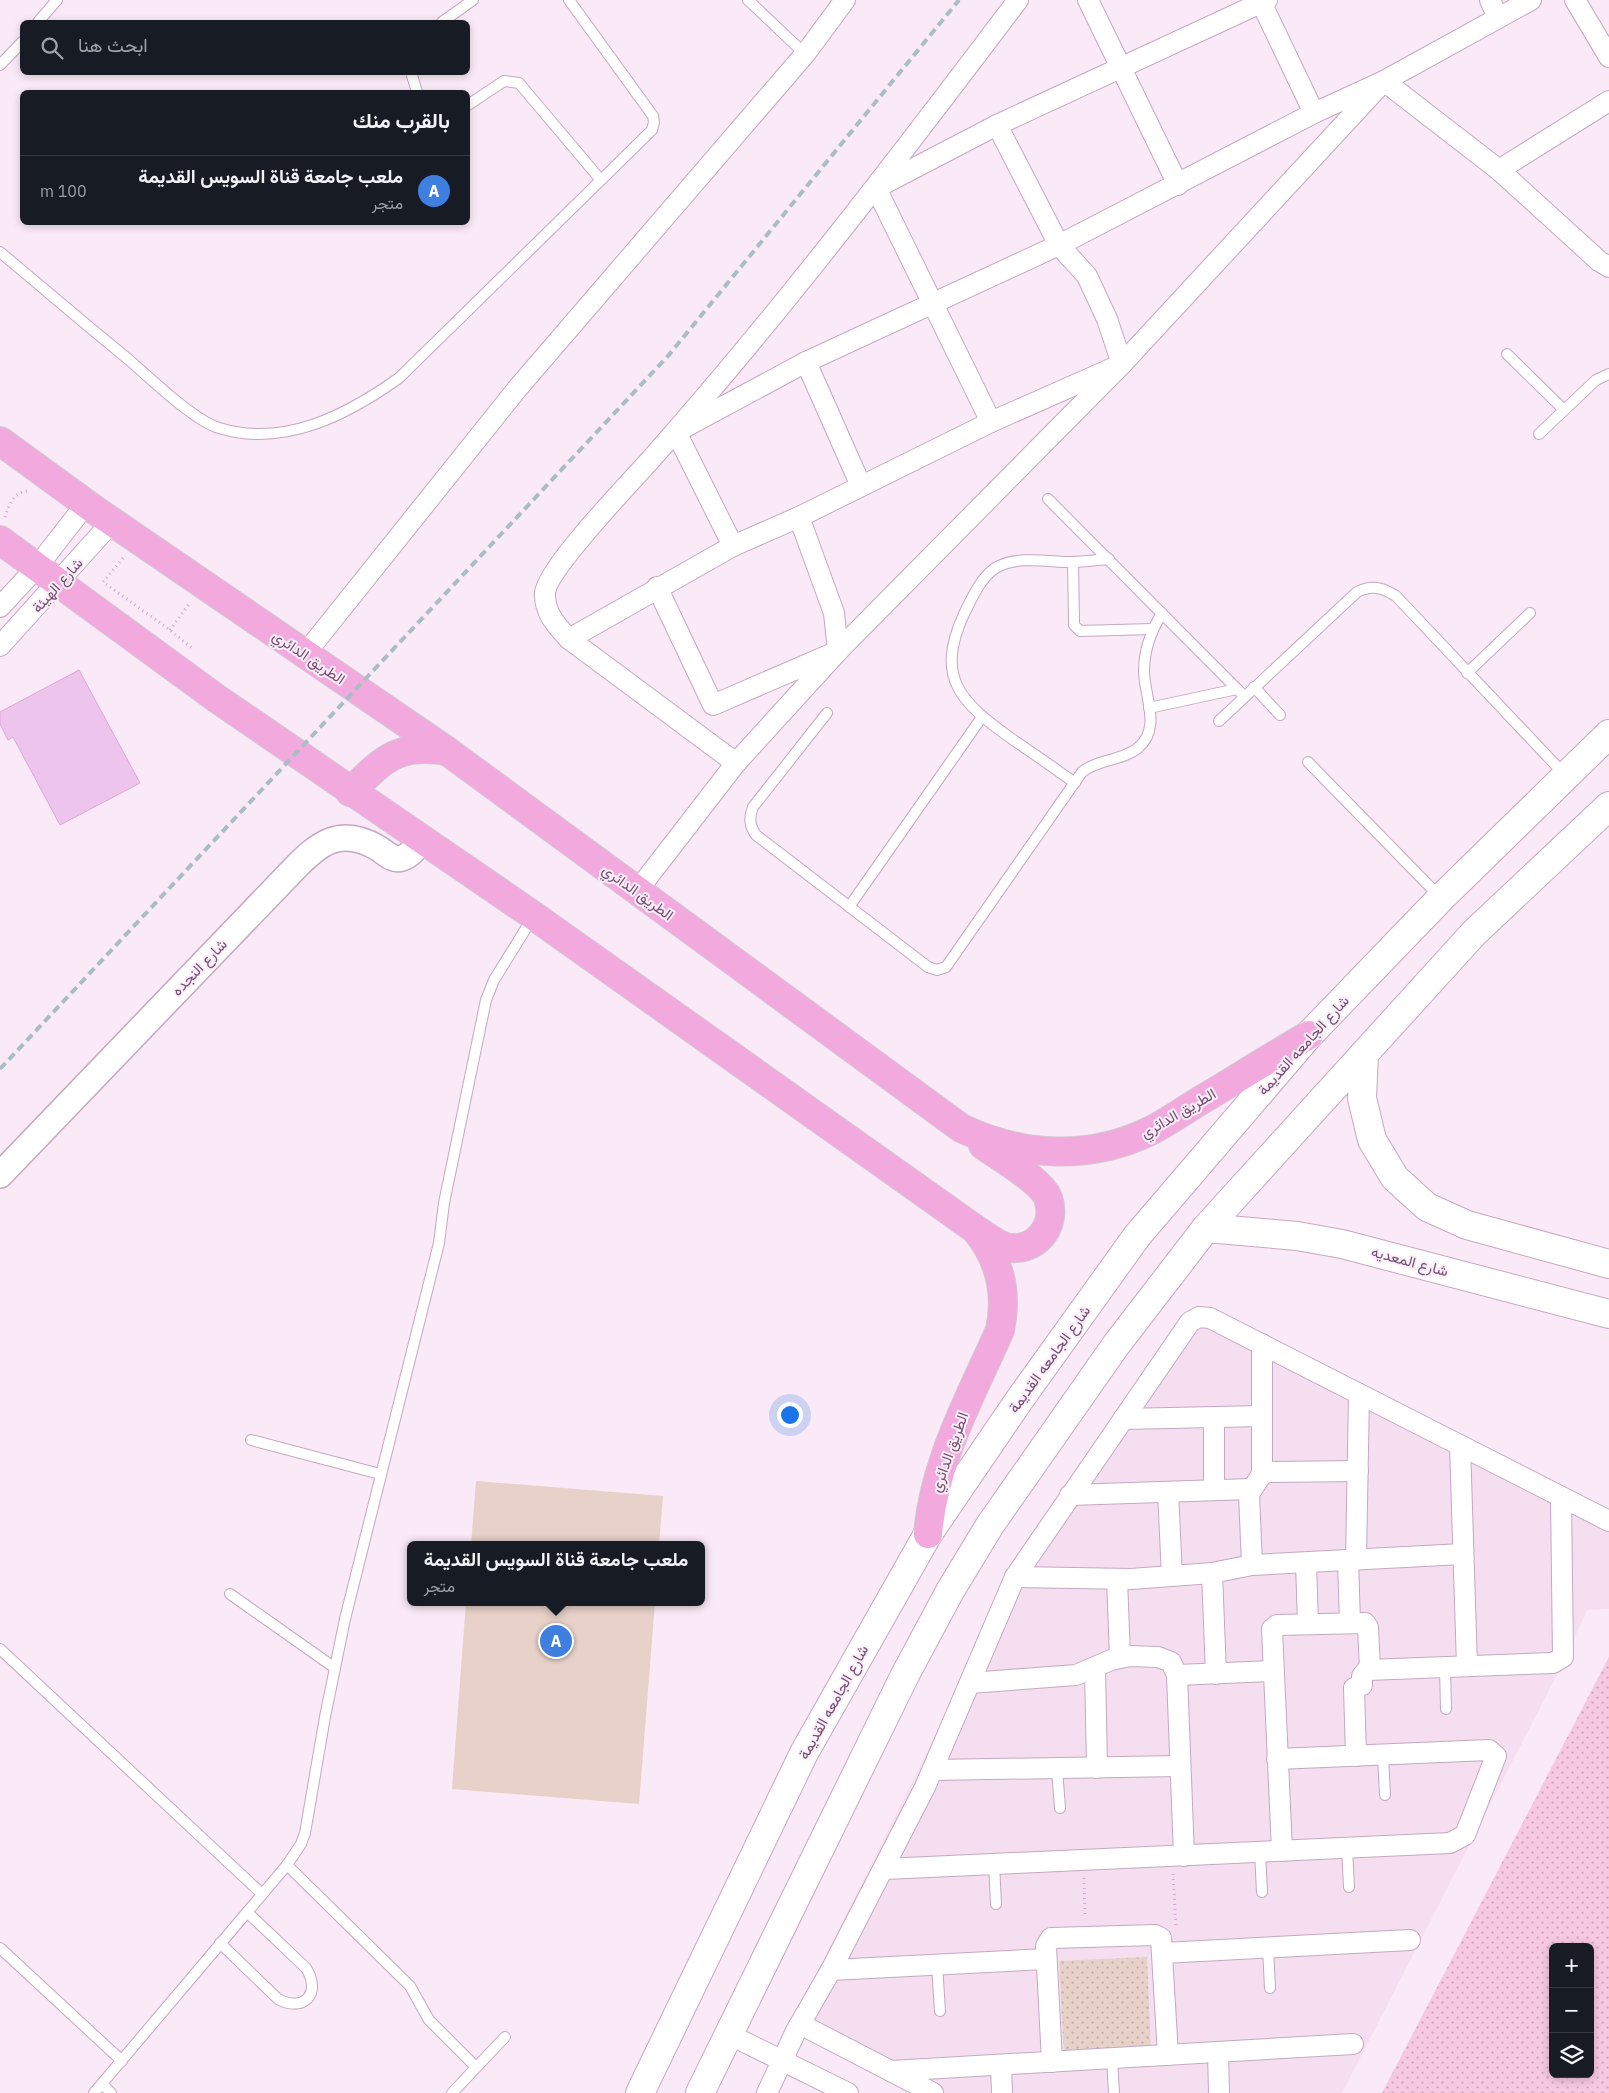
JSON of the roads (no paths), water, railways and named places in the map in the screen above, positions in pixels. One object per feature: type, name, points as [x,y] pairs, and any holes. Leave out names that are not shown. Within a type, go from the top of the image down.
[{"type":"main road","name":"الطريق الدائري","points":[[0,441],[86,504],[447,751],[961,1128],[1002,1145],[1024,1150],[1068,1152],[1113,1145],[1152,1130],[1309,1035]]},
{"type":"main road","name":"الطريق الدائري","points":[[5,526],[37,567],[216,698],[350,792],[534,916],[975,1229],[985,1241],[999,1270],[1003,1286],[1003,1316],[1000,1330],[939,1471],[930,1512],[928,1534]]},
{"type":"main road","name":"شارع الجامعه القديمة","points":[[640,2093],[804,1753],[928,1534],[1020,1399],[1137,1236],[1309,1035],[1440,898],[1609,734]]},
{"type":"main road","points":[[350,792],[384,760],[404,751],[425,748],[447,751]]},
{"type":"main road","points":[[700,2093],[905,1675],[950,1591],[990,1525],[1116,1345],[1206,1228],[1474,933],[1609,806]]},
{"type":"main road","points":[[1364,1054],[1362,1098],[1372,1140],[1395,1178],[1427,1207],[1467,1225],[1609,1264]]},
{"type":"main road","points":[[961,1128],[1037,1184],[1048,1197],[1051,1213],[1047,1230],[1036,1242],[1020,1248],[1004,1247],[975,1229]]},
{"type":"main road","name":"شارع المعديه","points":[[1206,1228],[1288,1235],[1342,1244],[1609,1314]]},
{"type":"street","points":[[304,654],[517,389],[805,54],[845,0]]},
{"type":"street","points":[[736,764],[568,639],[549,616],[545,593],[558,565],[676,432],[876,188],[1018,0]]},
{"type":"street","points":[[1088,0],[1178,185]]},
{"type":"street","points":[[676,432],[806,362],[1059,245],[1314,113],[1384,81],[1494,9],[1531,0]]},
{"type":"street","points":[[1575,0],[1609,57]]},
{"type":"street","points":[[876,188],[997,125],[1262,1],[1314,113]]},
{"type":"street","points":[[1384,81],[1499,170],[1606,261]]},
{"type":"street","points":[[638,891],[736,764],[838,652],[1122,364],[1384,81]]},
{"type":"street","points":[[1499,170],[1609,101]]},
{"type":"street","points":[[997,125],[1059,245],[1086,276],[1107,318],[1122,364]]},
{"type":"street","points":[[876,188],[991,422]]},
{"type":"street","points":[[806,362],[861,486]]},
{"type":"street","points":[[568,639],[657,587],[733,546],[799,517],[991,422],[1122,364]]},
{"type":"street","points":[[676,432],[733,546]]},
{"type":"street","name":"شارع الهيئة","points":[[0,607],[37,567],[86,504]]},
{"type":"street","points":[[799,517],[834,613],[838,652]]},
{"type":"street","name":"شارع الهيئة","points":[[0,646],[59,584],[112,522]]},
{"type":"street","points":[[657,587],[713,705]]},
{"type":"street","points":[[693,732],[713,705],[838,652]]},
{"type":"street","name":"شارع النجده","points":[[0,1175],[292,870],[319,845],[333,839],[353,839],[364,841],[392,858],[400,859],[405,857],[422,840]]},
{"type":"street","points":[[766,2093],[800,2024],[885,1870],[933,1770],[1015,1577],[1190,1322],[1194,1319],[1210,1318],[1609,1522]]},
{"type":"street","points":[[1252,1565],[1249,1498],[1256,1482],[1262,1416],[1262,1344]]},
{"type":"street","points":[[1350,1622],[1358,1471],[1359,1394]]},
{"type":"street","points":[[1123,1419],[1262,1416]]},
{"type":"street","points":[[1214,1417],[1214,1490]]},
{"type":"street","points":[[1460,1445],[1467,1666]]},
{"type":"street","points":[[1070,1495],[1214,1490],[1256,1482],[1270,1472],[1358,1471]]},
{"type":"street","points":[[1168,1492],[1172,1576]]},
{"type":"street","points":[[1356,1756],[1354,1688],[1362,1685],[1363,1673],[1370,1670],[1553,1664],[1563,1657],[1561,1497]]},
{"type":"street","points":[[1015,1577],[1117,1579],[1212,1573],[1252,1565],[1463,1554]]},
{"type":"street","points":[[1306,1562],[1308,1624]]},
{"type":"street","points":[[1212,1573],[1216,1674]]},
{"type":"street","points":[[1117,1579],[1120,1657]]},
{"type":"street","points":[[1282,1851],[1271,1631],[1277,1625],[1362,1622],[1367,1625],[1370,1670]]},
{"type":"street","points":[[970,1683],[1076,1674],[1120,1657],[1164,1659],[1175,1668],[1180,1766],[1178,1856]]},
{"type":"street","points":[[1095,1668],[1097,1768]]},
{"type":"street","points":[[1176,1675],[1272,1671]]},
{"type":"street","points":[[885,1870],[1456,1842],[1464,1836],[1496,1759],[1495,1753],[1489,1750],[1277,1759]]},
{"type":"street","points":[[933,1770],[1180,1766]]},
{"type":"street","points":[[1052,2062],[1046,1946],[1048,1940],[1086,1937],[1158,1935],[1170,1953],[1168,2055]]},
{"type":"street","points":[[1170,1953],[1410,1940]]},
{"type":"street","points":[[831,1970],[1046,1959]]},
{"type":"street","points":[[800,2024],[933,2093]]},
{"type":"street","points":[[728,2034],[783,2059],[848,2093]]},
{"type":"street","points":[[891,2071],[1353,2044]]},
{"type":"street","points":[[1218,2052],[1219,2093]]},
{"type":"street","points":[[1001,2065],[1002,2093]]},
{"type":"lane","points":[[40,20],[57,0]]},
{"type":"lane","points":[[444,20],[459,4],[473,0]]},
{"type":"lane","points":[[0,252],[183,406],[218,428],[258,434],[298,430],[367,400],[399,378],[652,130],[653,116],[569,0]]},
{"type":"lane","points":[[748,0],[805,54]]},
{"type":"lane","points":[[0,65],[20,44]]},
{"type":"lane","points":[[411,75],[416,90]]},
{"type":"lane","points":[[470,104],[504,81],[519,83],[600,180]]},
{"type":"lane","points":[[1507,354],[1564,410]]},
{"type":"lane","points":[[1539,434],[1596,380],[1609,374]]},
{"type":"lane","points":[[1048,498],[1241,693]]},
{"type":"lane","points":[[1074,783],[982,717],[965,701],[956,683],[952,662],[954,642],[958,629],[979,587],[987,575],[998,566],[1012,562],[1073,562],[1109,559]]},
{"type":"lane","points":[[1073,562],[1074,621],[1080,631],[1152,629]]},
{"type":"lane","points":[[1149,708],[1241,693],[1254,687],[1356,592],[1366,588],[1385,589],[1396,596],[1565,775]]},
{"type":"lane","points":[[827,713],[753,807],[750,822],[756,835],[849,907],[928,967],[942,970],[946,967],[1074,783],[1089,767],[1103,760],[1128,754],[1138,748],[1150,730],[1151,718],[1144,670],[1146,649],[1152,629],[1162,613]]},
{"type":"lane","points":[[1467,673],[1530,613]]},
{"type":"lane","points":[[1254,687],[1280,715]]},
{"type":"lane","points":[[1218,721],[1241,693]]},
{"type":"lane","points":[[849,907],[982,717]]},
{"type":"lane","points":[[1308,762],[1440,898]]},
{"type":"lane","points":[[94,2093],[262,1894],[301,1844],[305,1833],[334,1668],[380,1474],[439,1243],[443,1209],[488,993],[498,972],[534,916]]},
{"type":"lane","points":[[252,1440],[380,1474]]},
{"type":"lane","points":[[230,1594],[334,1668]]},
{"type":"lane","points":[[2,1655],[262,1894]]},
{"type":"lane","points":[[1445,1667],[1446,1709]]},
{"type":"lane","points":[[1383,1755],[1385,1795]]},
{"type":"lane","points":[[1057,1768],[1060,1808]]},
{"type":"lane","points":[[1347,1848],[1349,1888]]},
{"type":"lane","points":[[1260,1852],[1262,1892]]},
{"type":"lane","points":[[994,1864],[996,1904]]},
{"type":"lane","points":[[286,1865],[410,1986],[429,2020],[476,2067]]},
{"type":"lane","points":[[220,1943],[278,1999],[290,2005],[303,2003],[312,1993],[314,1979],[306,1968],[247,1912]]},
{"type":"lane","points":[[0,1948],[122,2060]]},
{"type":"lane","points":[[1268,1948],[1270,1988]]},
{"type":"lane","points":[[937,1965],[940,2011]]},
{"type":"lane","points":[[452,2093],[505,2037]]},
{"type":"lane","points":[[1112,2058],[1114,2093]]},
{"type":"lane","points":[[102,2084],[111,2093]]},
{"type":"railway","points":[[0,1069],[668,356],[959,0]]},
{"type":"place","name":"ملعب جامعة قناة السويس القديمة","points":[[556,1641]]}]
